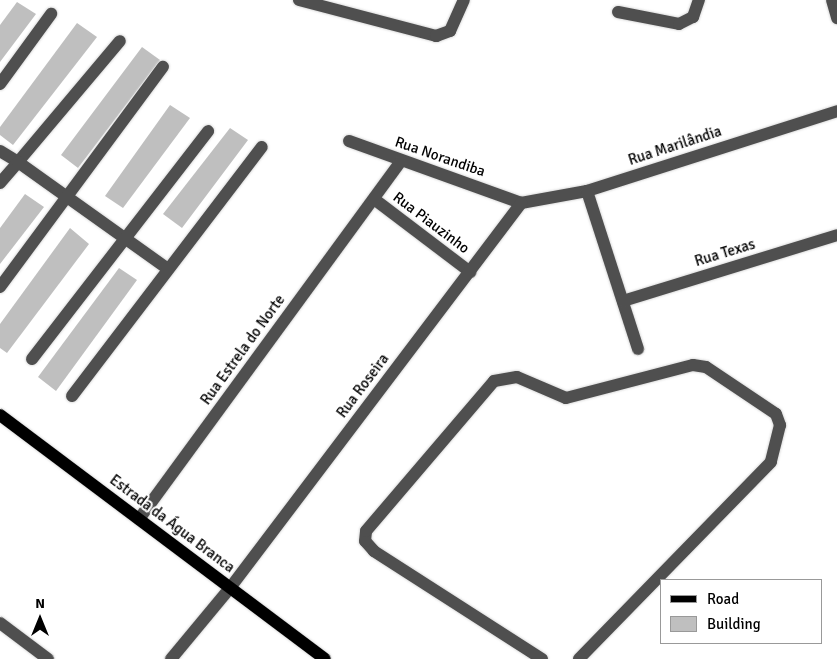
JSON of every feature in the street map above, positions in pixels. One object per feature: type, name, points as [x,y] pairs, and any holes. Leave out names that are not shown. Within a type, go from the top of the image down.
[{"type":"main road","name":"Estrada da Água Branca","points":[[0,415],[326,659]]},
{"type":"street","points":[[298,0],[318,3],[436,36],[450,31],[464,0]]},
{"type":"street","points":[[618,12],[679,24],[693,17],[699,0]]},
{"type":"street","points":[[832,0],[837,18]]},
{"type":"street","points":[[0,84],[51,14]]},
{"type":"street","points":[[0,182],[120,41]]},
{"type":"street","points":[[0,287],[163,67]]},
{"type":"street","name":"Rua Marilândia","points":[[522,203],[587,191],[837,111]]},
{"type":"street","points":[[32,359],[123,237],[208,131]]},
{"type":"street","name":"Rua Norandiba","points":[[349,141],[400,162],[522,203]]},
{"type":"street","points":[[72,396],[262,147]]},
{"type":"street","points":[[0,152],[18,162],[168,269]]},
{"type":"street","name":"Rua Estrela do Norte","points":[[139,519],[400,162]]},
{"type":"street","points":[[587,191],[638,349]]},
{"type":"street","name":"Rua Piauzinho","points":[[374,199],[470,272]]},
{"type":"street","name":"Rua Roseira","points":[[171,659],[230,588],[522,203]]},
{"type":"street","name":"Rua Texas","points":[[623,301],[837,236]]},
{"type":"street","points":[[542,659],[374,551],[366,541],[366,531],[494,381],[518,377],[566,398],[693,365],[706,367],[776,414],[780,426],[771,462],[579,659]]},
{"type":"street","points":[[0,623],[48,659]]},
{"type":"building","points":[[17,2],[36,14],[0,62],[0,25]]},
{"type":"building","points":[[77,23],[97,37],[13,145],[0,135],[0,127]]},
{"type":"building","points":[[142,47],[160,60],[78,168],[61,155]]},
{"type":"building","points":[[170,105],[190,118],[123,208],[105,196]]},
{"type":"building","points":[[230,128],[248,140],[182,228],[163,214]]},
{"type":"building","points":[[25,194],[44,207],[0,264],[0,228]]},
{"type":"building","points":[[70,228],[89,244],[7,353],[0,348],[0,324]]},
{"type":"building","points":[[119,268],[137,280],[56,391],[38,377]]}]
